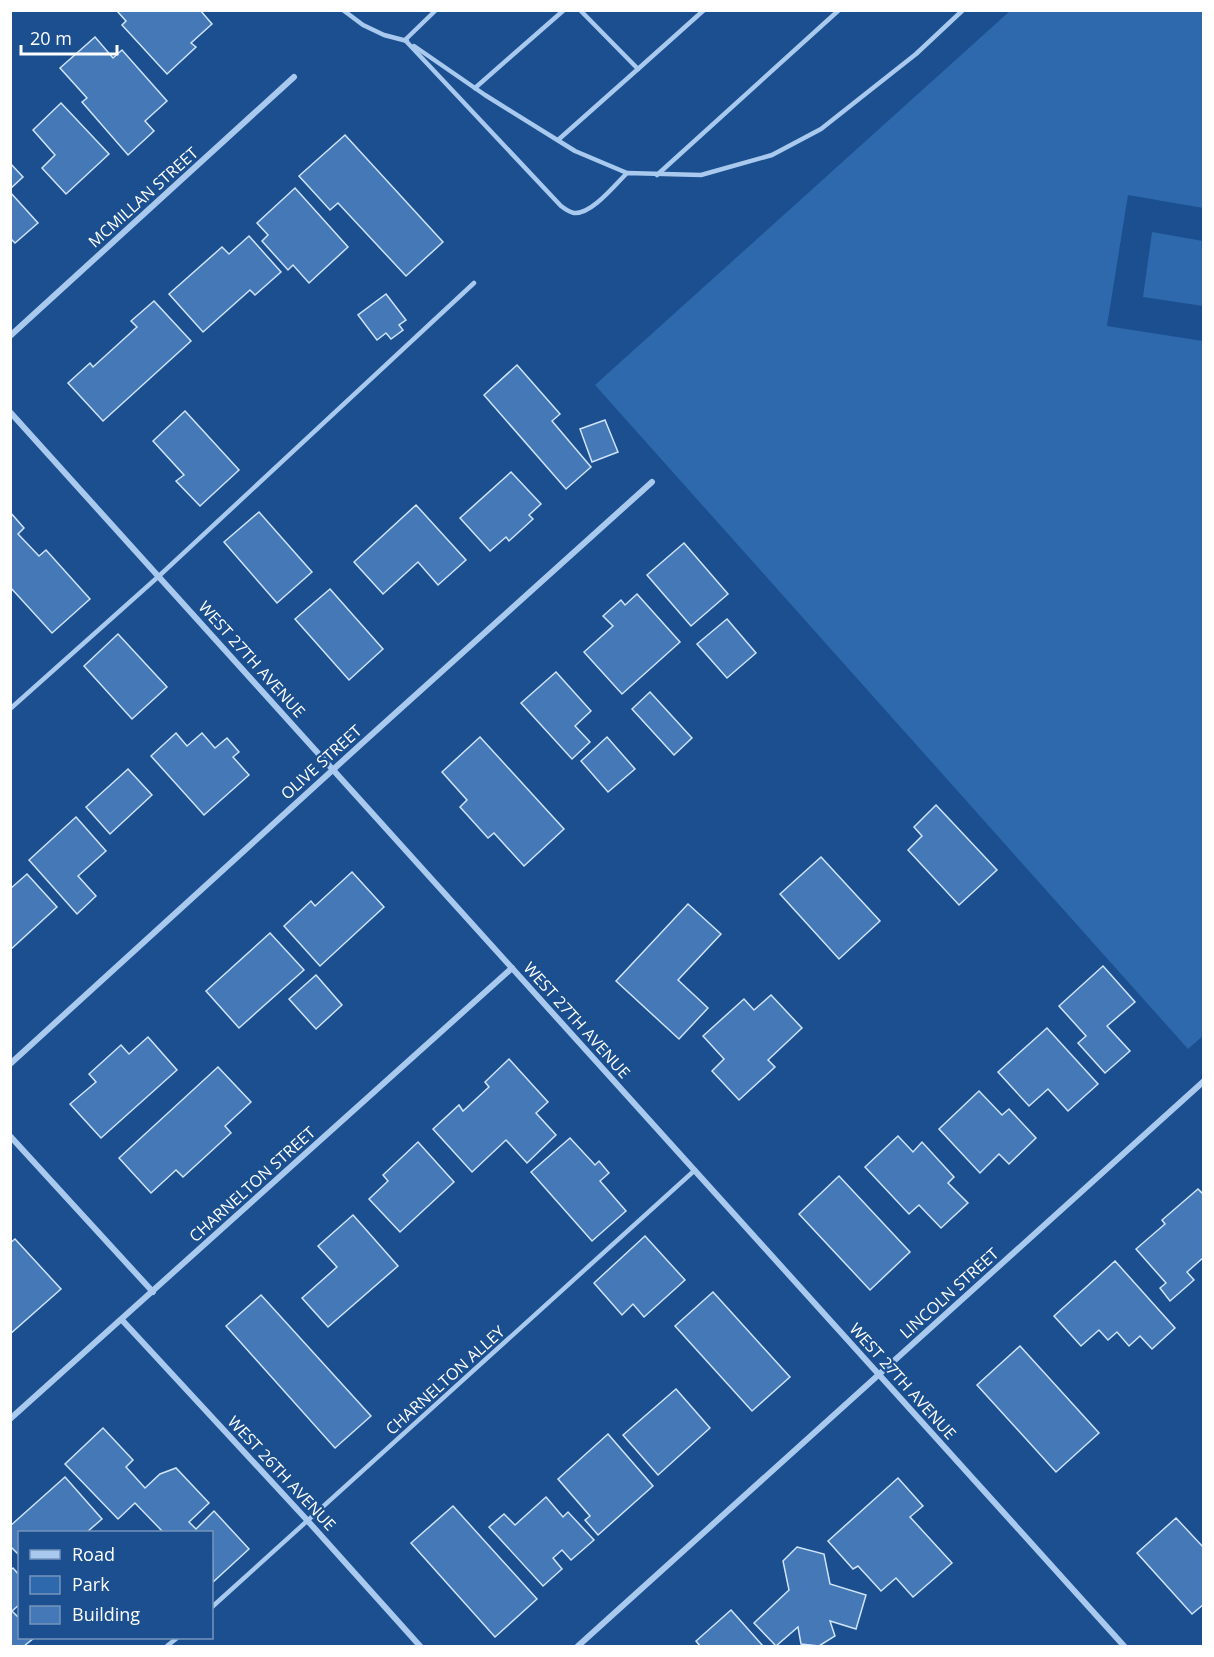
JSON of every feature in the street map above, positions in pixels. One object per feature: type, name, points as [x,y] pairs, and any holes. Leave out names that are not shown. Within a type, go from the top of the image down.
[{"type":"street","name":"MCMILLAN STREET","points":[[10,336],[294,77]]},
{"type":"street","name":"WEST 27TH AVENUE","points":[[10,412],[1124,1647]]},
{"type":"street","name":"OLIVE STREET","points":[[10,1064],[652,482]]},
{"type":"street","name":"CHARNELTON STREET","points":[[10,1419],[512,968]]},
{"type":"street","name":"LINCOLN STREET","points":[[578,1647],[1203,1081]]},
{"type":"street","points":[[10,1136],[153,1292]]},
{"type":"street","name":"WEST 26TH AVENUE","points":[[122,1320],[307,1520],[420,1647]]},
{"type":"lane","points":[[343,10],[363,25],[384,35],[405,40],[475,88],[575,151],[627,173],[657,175],[701,175],[772,155],[811,135],[916,54],[963,10]]},
{"type":"lane","points":[[405,40],[436,10]]},
{"type":"lane","points":[[475,88],[564,10]]},
{"type":"lane","points":[[580,10],[638,69]]},
{"type":"lane","points":[[558,140],[704,10]]},
{"type":"lane","points":[[657,175],[839,10]]},
{"type":"lane","points":[[405,40],[566,210],[572,213],[584,212],[627,173]]},
{"type":"lane","points":[[10,709],[159,576],[474,283]]},
{"type":"lane","name":"CHARNELTON ALLEY","points":[[213,1605],[695,1170]]},
{"type":"green space","points":[[1011,10],[1203,11],[1203,208],[1128,195],[1107,326],[1203,341],[1204,1035],[1188,1049],[595,385]]},
{"type":"green space","points":[[1152,232],[1203,241],[1203,306],[1143,297]]},
{"type":"building","points":[[200,10],[212,24],[191,43],[196,47],[167,74],[122,25],[126,21],[117,11]]},
{"type":"building","points":[[95,37],[113,58],[122,50],[167,101],[145,121],[154,131],[128,155],[82,102],[87,98],[60,68]]},
{"type":"building","points":[[61,103],[109,154],[66,194],[42,168],[55,155],[33,130]]},
{"type":"building","points":[[345,135],[443,242],[406,276],[338,203],[330,210],[299,176]]},
{"type":"building","points":[[10,163],[23,177],[10,189]]},
{"type":"building","points":[[295,188],[348,247],[309,283],[293,265],[288,270],[262,241],[268,235],[257,223]]},
{"type":"building","points":[[10,192],[38,223],[15,243],[10,238]]},
{"type":"building","points":[[249,236],[281,272],[255,295],[250,290],[203,332],[169,294],[222,247],[229,254]]},
{"type":"building","points":[[386,294],[406,320],[399,325],[403,330],[391,339],[386,333],[377,340],[358,315]]},
{"type":"building","points":[[154,301],[191,341],[103,421],[68,383],[90,363],[93,367],[137,327],[131,321]]},
{"type":"building","points":[[517,365],[560,414],[552,421],[591,467],[566,489],[484,395]]},
{"type":"building","points":[[185,411],[239,470],[200,506],[176,481],[184,475],[153,441]]},
{"type":"building","points":[[605,420],[618,452],[592,462],[580,429]]},
{"type":"building","points":[[511,472],[541,504],[529,515],[533,519],[509,541],[506,537],[490,551],[460,518]]},
{"type":"building","points":[[416,505],[466,560],[438,585],[418,562],[383,594],[354,562]]},
{"type":"building","points":[[10,512],[24,528],[18,534],[39,556],[46,550],[90,599],[52,633],[10,587]]},
{"type":"building","points":[[259,512],[312,572],[277,603],[224,542]]},
{"type":"building","points":[[684,543],[728,594],[691,626],[647,575]]},
{"type":"building","points":[[330,589],[383,649],[349,680],[295,619]]},
{"type":"building","points":[[637,594],[680,642],[622,694],[584,652],[613,626],[603,616],[621,600],[625,605]]},
{"type":"building","points":[[727,619],[756,653],[727,678],[697,644]]},
{"type":"building","points":[[118,634],[167,687],[132,719],[84,666]]},
{"type":"building","points":[[556,672],[591,711],[575,726],[590,742],[572,759],[521,703]]},
{"type":"building","points":[[650,692],[692,738],[674,755],[632,709]]},
{"type":"building","points":[[176,733],[187,746],[202,733],[215,748],[227,738],[239,752],[233,757],[249,775],[204,815],[151,756]]},
{"type":"building","points":[[480,737],[564,829],[524,866],[494,833],[488,838],[460,807],[467,800],[442,772]]},
{"type":"building","points":[[607,737],[635,769],[608,792],[581,761]]},
{"type":"building","points":[[128,769],[152,795],[110,834],[86,807]]},
{"type":"building","points":[[936,805],[997,870],[959,905],[908,850],[922,836],[914,827]]},
{"type":"building","points":[[76,817],[106,851],[78,876],[96,896],[77,914],[29,860]]},
{"type":"building","points":[[821,857],[880,921],[839,959],[780,894]]},
{"type":"building","points":[[352,872],[384,907],[320,966],[284,926],[311,901],[315,906]]},
{"type":"building","points":[[27,874],[57,907],[10,950],[10,889]]},
{"type":"building","points":[[688,904],[721,934],[678,980],[708,1008],[679,1039],[616,981]]},
{"type":"building","points":[[270,933],[304,970],[239,1028],[206,991]]},
{"type":"building","points":[[1103,966],[1135,1002],[1107,1026],[1130,1051],[1105,1073],[1078,1043],[1086,1036],[1059,1006]]},
{"type":"building","points":[[316,975],[342,1005],[316,1029],[289,999]]},
{"type":"building","points":[[771,995],[802,1028],[768,1060],[775,1067],[739,1100],[712,1071],[724,1059],[703,1036],[744,999],[754,1010]]},
{"type":"building","points":[[1047,1028],[1098,1084],[1068,1111],[1048,1089],[1029,1106],[998,1072]]},
{"type":"building","points":[[148,1037],[177,1070],[101,1138],[70,1104],[96,1082],[89,1074],[121,1045],[129,1054]]},
{"type":"building","points":[[509,1059],[548,1102],[536,1113],[556,1135],[527,1163],[506,1140],[472,1172],[433,1129],[459,1105],[463,1111],[489,1087],[485,1082]]},
{"type":"building","points":[[218,1067],[251,1102],[225,1126],[231,1133],[183,1177],[176,1170],[151,1193],[119,1158]]},
{"type":"building","points":[[979,1091],[1002,1115],[1009,1109],[1036,1138],[1009,1164],[999,1154],[980,1173],[939,1129]]},
{"type":"building","points":[[898,1136],[913,1152],[922,1142],[954,1177],[948,1183],[968,1203],[941,1228],[919,1205],[909,1214],[865,1167]]},
{"type":"building","points":[[570,1138],[595,1165],[599,1161],[609,1173],[600,1181],[626,1211],[592,1241],[531,1172]]},
{"type":"building","points":[[418,1142],[454,1182],[400,1232],[369,1199],[388,1181],[383,1175]]},
{"type":"building","points":[[839,1176],[910,1252],[870,1290],[799,1214]]},
{"type":"building","points":[[1198,1189],[1204,1195],[1204,1257],[1187,1272],[1194,1280],[1170,1301],[1160,1288],[1166,1283],[1136,1249],[1165,1224],[1162,1220]]},
{"type":"building","points":[[353,1215],[398,1266],[328,1327],[302,1298],[337,1267],[318,1246]]},
{"type":"building","points":[[645,1236],[685,1280],[644,1317],[633,1304],[622,1315],[594,1283]]},
{"type":"building","points":[[15,1239],[61,1289],[10,1334],[10,1243]]},
{"type":"building","points":[[1115,1261],[1175,1328],[1152,1349],[1140,1336],[1129,1346],[1117,1332],[1108,1340],[1099,1330],[1081,1346],[1054,1316]]},
{"type":"building","points":[[713,1292],[790,1377],[752,1411],[675,1326]]},
{"type":"building","points":[[261,1295],[371,1416],[335,1448],[226,1326]]},
{"type":"building","points":[[1020,1346],[1099,1433],[1056,1472],[977,1385]]},
{"type":"building","points":[[676,1389],[710,1428],[658,1475],[623,1435]]},
{"type":"building","points":[[103,1428],[133,1460],[126,1467],[145,1488],[160,1474],[176,1468],[209,1503],[189,1522],[196,1529],[214,1511],[249,1549],[213,1582],[213,1531],[162,1531],[135,1503],[118,1519],[65,1464]]},
{"type":"building","points":[[608,1434],[653,1486],[598,1535],[585,1520],[590,1516],[558,1479]]},
{"type":"building","points":[[65,1477],[102,1519],[88,1531],[18,1531],[18,1554],[10,1546],[10,1526]]},
{"type":"building","points":[[898,1478],[923,1506],[910,1517],[952,1563],[913,1597],[896,1578],[881,1591],[858,1566],[853,1569],[828,1541]]},
{"type":"building","points":[[546,1497],[563,1517],[568,1512],[594,1540],[571,1560],[562,1550],[553,1558],[562,1569],[543,1586],[489,1527],[504,1514],[515,1525]]},
{"type":"building","points":[[453,1506],[537,1599],[495,1637],[411,1543]]},
{"type":"building","points":[[1176,1518],[1204,1548],[1204,1604],[1192,1614],[1137,1553]]},
{"type":"building","points":[[797,1547],[824,1554],[830,1584],[866,1595],[856,1629],[830,1621],[835,1636],[819,1646],[801,1644],[798,1627],[776,1646],[754,1623],[789,1590],[783,1561]]},
{"type":"building","points":[[13,1568],[18,1574],[18,1606],[12,1611],[18,1617],[18,1639],[33,1639],[24,1646],[10,1646],[10,1571]]},
{"type":"building","points":[[731,1610],[763,1646],[700,1646],[696,1641]]}]
